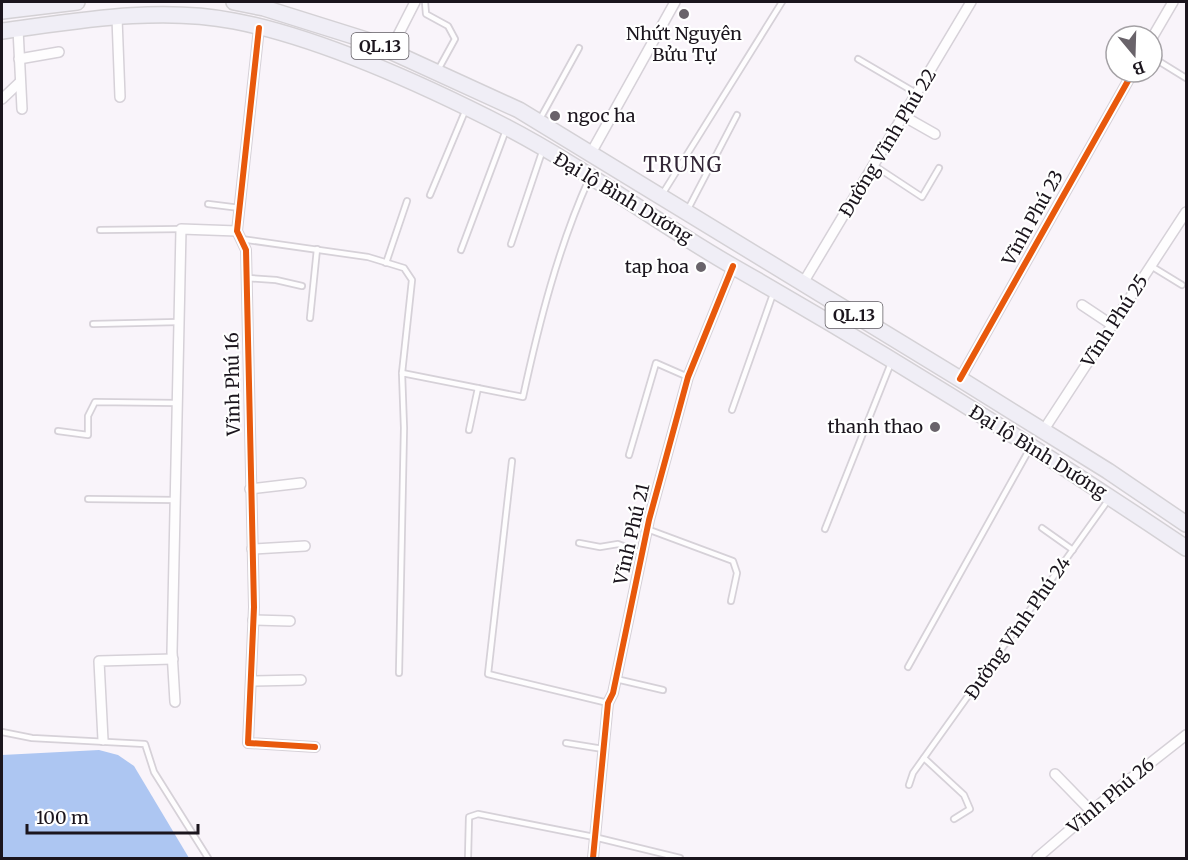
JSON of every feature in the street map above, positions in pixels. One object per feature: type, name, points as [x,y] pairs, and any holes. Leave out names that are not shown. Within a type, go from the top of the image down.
[{"type":"highway","points":[[2,10],[77,2]]},
{"type":"highway","name":"Đại lộ Bình Dương","points":[[234,2],[269,4],[366,40],[519,110],[960,379],[1186,524]]},
{"type":"highway","name":"Đại lộ Bình Dương","points":[[2,31],[117,18],[185,15],[236,21],[358,59],[507,128],[543,149],[733,266],[892,360],[1111,497],[1186,548]]},
{"type":"highway","points":[[733,266],[742,247]]},
{"type":"street","points":[[390,51],[415,2]]},
{"type":"street","points":[[591,153],[675,2]]},
{"type":"street","name":"Đường Vĩnh Phú 22","points":[[803,283],[918,95],[971,2]]},
{"type":"street","points":[[1160,24],[1173,2]]},
{"type":"street","points":[[117,18],[120,97]]},
{"type":"street","name":"Vĩnh Phú 16","points":[[260,28],[239,235],[246,249],[252,549],[253,620],[248,743],[315,747]]},
{"type":"street","points":[[18,29],[22,109]]},
{"type":"street","points":[[19,59],[59,52]]},
{"type":"street","points":[[2,99],[20,82]]},
{"type":"street","name":"Vĩnh Phú 23","points":[[960,379],[1126,84]]},
{"type":"street","points":[[904,117],[935,134]]},
{"type":"street","name":"Vĩnh Phú 25","points":[[1043,431],[1186,212]]},
{"type":"street","points":[[175,702],[172,658],[181,322],[181,229],[239,235]]},
{"type":"street","name":"Vĩnh Phú 21","points":[[593,858],[608,703],[616,679],[647,529],[688,377],[733,266]]},
{"type":"street","points":[[1082,305],[1112,325]]},
{"type":"street","points":[[250,489],[301,483]]},
{"type":"street","points":[[252,549],[305,546]]},
{"type":"street","points":[[253,620],[290,621]]},
{"type":"street","points":[[103,740],[99,661],[172,658]]},
{"type":"street","points":[[251,681],[301,680]]},
{"type":"street","name":"Vĩnh Phú 26","points":[[1037,858],[1186,735]]},
{"type":"street","points":[[1055,774],[1091,812]]},
{"type":"lane","points":[[425,2],[426,14],[448,26],[455,39],[436,72]]},
{"type":"lane","points":[[661,196],[782,2]]},
{"type":"lane","points":[[538,123],[579,48]]},
{"type":"lane","points":[[858,59],[918,95]]},
{"type":"lane","points":[[1164,64],[1186,78]]},
{"type":"lane","points":[[430,195],[466,109]]},
{"type":"lane","points":[[687,211],[737,115]]},
{"type":"lane","points":[[461,250],[507,128]]},
{"type":"lane","points":[[511,244],[543,149]]},
{"type":"lane","points":[[875,165],[922,197],[939,168]]},
{"type":"lane","points":[[521,405],[536,334],[575,210],[590,177]]},
{"type":"lane","points":[[386,263],[407,201]]},
{"type":"lane","points":[[208,204],[240,208]]},
{"type":"lane","points":[[100,230],[181,229]]},
{"type":"lane","points":[[239,235],[368,257],[404,268],[412,280],[402,374],[404,428],[399,673]]},
{"type":"lane","points":[[310,318],[317,249]]},
{"type":"lane","points":[[1151,266],[1182,285]]},
{"type":"lane","points":[[247,278],[276,280],[302,286]]},
{"type":"lane","points":[[732,410],[775,289]]},
{"type":"lane","points":[[93,324],[181,322]]},
{"type":"lane","points":[[825,529],[892,360]]},
{"type":"lane","points":[[629,455],[656,363],[688,377]]},
{"type":"lane","points":[[402,374],[523,397]]},
{"type":"lane","points":[[469,429],[478,388]]},
{"type":"lane","points":[[58,431],[88,435],[88,416],[95,402],[178,403]]},
{"type":"lane","points":[[908,667],[1030,447]]},
{"type":"lane","points":[[512,461],[488,674],[608,703]]},
{"type":"lane","name":"Đường Vĩnh Phú 24","points":[[909,785],[913,773],[1111,497]]},
{"type":"lane","points":[[88,499],[176,500]]},
{"type":"lane","points":[[1042,528],[1073,550]]},
{"type":"lane","points":[[647,529],[733,561],[737,573],[731,601]]},
{"type":"lane","points":[[579,543],[600,546],[618,544],[642,553]]},
{"type":"lane","points":[[616,679],[663,690]]},
{"type":"lane","points":[[2,732],[32,738],[146,744],[154,772],[208,858]]},
{"type":"lane","points":[[566,743],[603,749]]},
{"type":"lane","points":[[924,758],[964,795],[970,808],[954,819]]},
{"type":"lane","points":[[468,858],[470,817],[478,814],[594,837],[680,858]]},
{"type":"water","points":[[99,750],[118,755],[134,766],[189,858],[2,858],[2,755]]},
{"type":"cycle path","points":[[259,28],[237,231],[246,250],[254,607],[248,743],[315,747]]},
{"type":"cycle path","points":[[960,379],[1126,84]]},
{"type":"cycle path","points":[[593,858],[608,703],[613,693],[649,520],[688,377],[733,266]]},
{"type":"place","name":"Nhứt Nguyên Bửu Tự","points":[[684,14]]},
{"type":"place","name":"ngoc ha","points":[[555,116]]},
{"type":"place","name":"tap hoa","points":[[701,267]]},
{"type":"place","name":"thanh thao","points":[[935,427]]},
{"type":"district","name":"TRUNG","points":[[683,165]]}]
